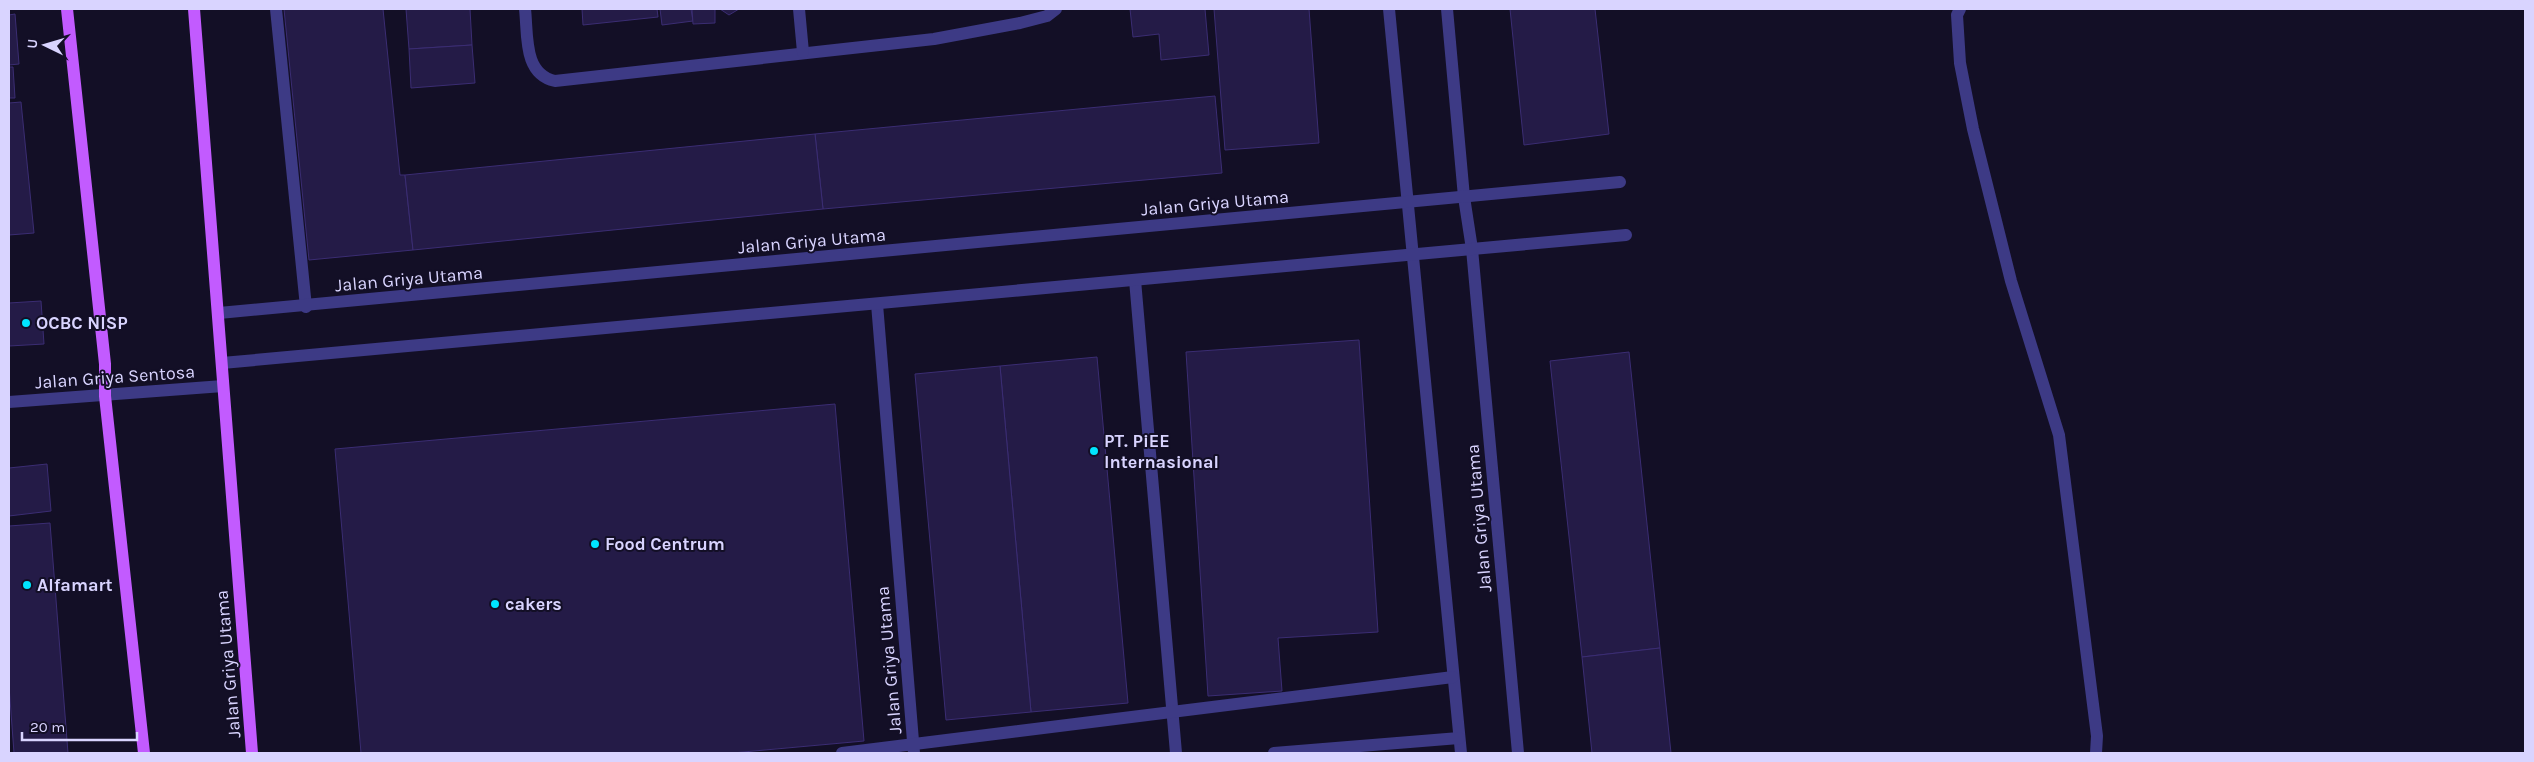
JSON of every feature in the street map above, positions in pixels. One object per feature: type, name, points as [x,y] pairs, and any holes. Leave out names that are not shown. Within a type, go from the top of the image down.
[{"type":"main road","points":[[67,9],[105,364],[105,396],[144,753]]},
{"type":"main road","name":"Jalan Griya Utama","points":[[194,9],[252,753]]},
{"type":"street","points":[[276,9],[306,307]]},
{"type":"street","points":[[525,9],[532,65],[545,79],[555,81],[803,52],[934,39],[1020,23],[1047,16],[1056,9]]},
{"type":"street","points":[[798,9],[803,52]]},
{"type":"street","points":[[1389,9],[1461,753]]},
{"type":"street","name":"Jalan Griya Utama","points":[[1447,9],[1464,197],[1472,249],[1518,753]]},
{"type":"street","points":[[1960,9],[1957,15],[1960,63],[1973,129],[2011,281],[2059,435],[2096,726],[2096,753]]},
{"type":"street","points":[[1464,197],[1620,182]]},
{"type":"street","name":"Jalan Griya Utama","points":[[219,313],[306,307],[1464,197]]},
{"type":"street","points":[[222,363],[1626,235]]},
{"type":"street","points":[[1135,280],[1176,753]]},
{"type":"street","name":"Jalan Griya Utama","points":[[876,304],[914,749],[1173,712],[1453,678]]},
{"type":"street","name":"Jalan Griya Sentosa","points":[[9,402],[223,386]]},
{"type":"street","points":[[1274,753],[1459,738]]},
{"type":"street","points":[[842,753],[914,749]]},
{"type":"building","points":[[284,9],[383,9],[400,175],[405,175],[413,250],[309,260]]},
{"type":"building","points":[[406,9],[470,9],[472,45],[409,49]]},
{"type":"building","points":[[582,9],[657,9],[658,17],[583,25]]},
{"type":"building","points":[[660,9],[691,9],[693,21],[662,25]]},
{"type":"building","points":[[692,9],[715,9],[715,23],[693,24]]},
{"type":"building","points":[[720,9],[739,9],[729,15]]},
{"type":"building","points":[[1130,9],[1205,9],[1209,55],[1161,60],[1159,34],[1133,37]]},
{"type":"building","points":[[1214,9],[1309,9],[1319,143],[1225,150]]},
{"type":"building","points":[[1510,9],[1595,9],[1609,134],[1524,145]]},
{"type":"building","points":[[15,14],[19,64],[9,65],[9,15]]},
{"type":"building","points":[[472,45],[475,83],[411,88],[409,49]]},
{"type":"building","points":[[9,67],[13,67],[15,98],[9,98]]},
{"type":"building","points":[[1215,96],[1222,173],[823,209],[815,134]]},
{"type":"building","points":[[21,102],[34,233],[9,235],[9,103]]},
{"type":"building","points":[[815,134],[823,209],[413,250],[405,175]]},
{"type":"building","name":"OCBC NISP","points":[[41,301],[44,344],[9,346],[9,303]]},
{"type":"building","points":[[1359,340],[1378,632],[1278,638],[1282,691],[1208,696],[1186,352]]},
{"type":"building","points":[[1629,352],[1660,648],[1582,657],[1550,361]]},
{"type":"building","points":[[1097,357],[1128,703],[1031,712],[1000,366]]},
{"type":"building","points":[[1000,366],[1031,712],[946,720],[915,374]]},
{"type":"building","name":"Food Centrum","points":[[835,404],[864,741],[732,753],[361,753],[335,449]]},
{"type":"building","points":[[47,464],[51,511],[9,516],[9,468]]},
{"type":"building","points":[[50,523],[68,753],[14,753],[9,686],[9,526]]},
{"type":"building","points":[[1660,648],[1671,753],[1592,753],[1582,657]]},
{"type":"place","name":"OCBC NISP","points":[[26,323]]},
{"type":"place","name":"PT. PiEE Internasional","points":[[1094,451]]},
{"type":"place","name":"Food Centrum","points":[[595,544]]},
{"type":"place","name":"Alfamart","points":[[27,585]]},
{"type":"place","name":"cakers","points":[[495,604]]}]
